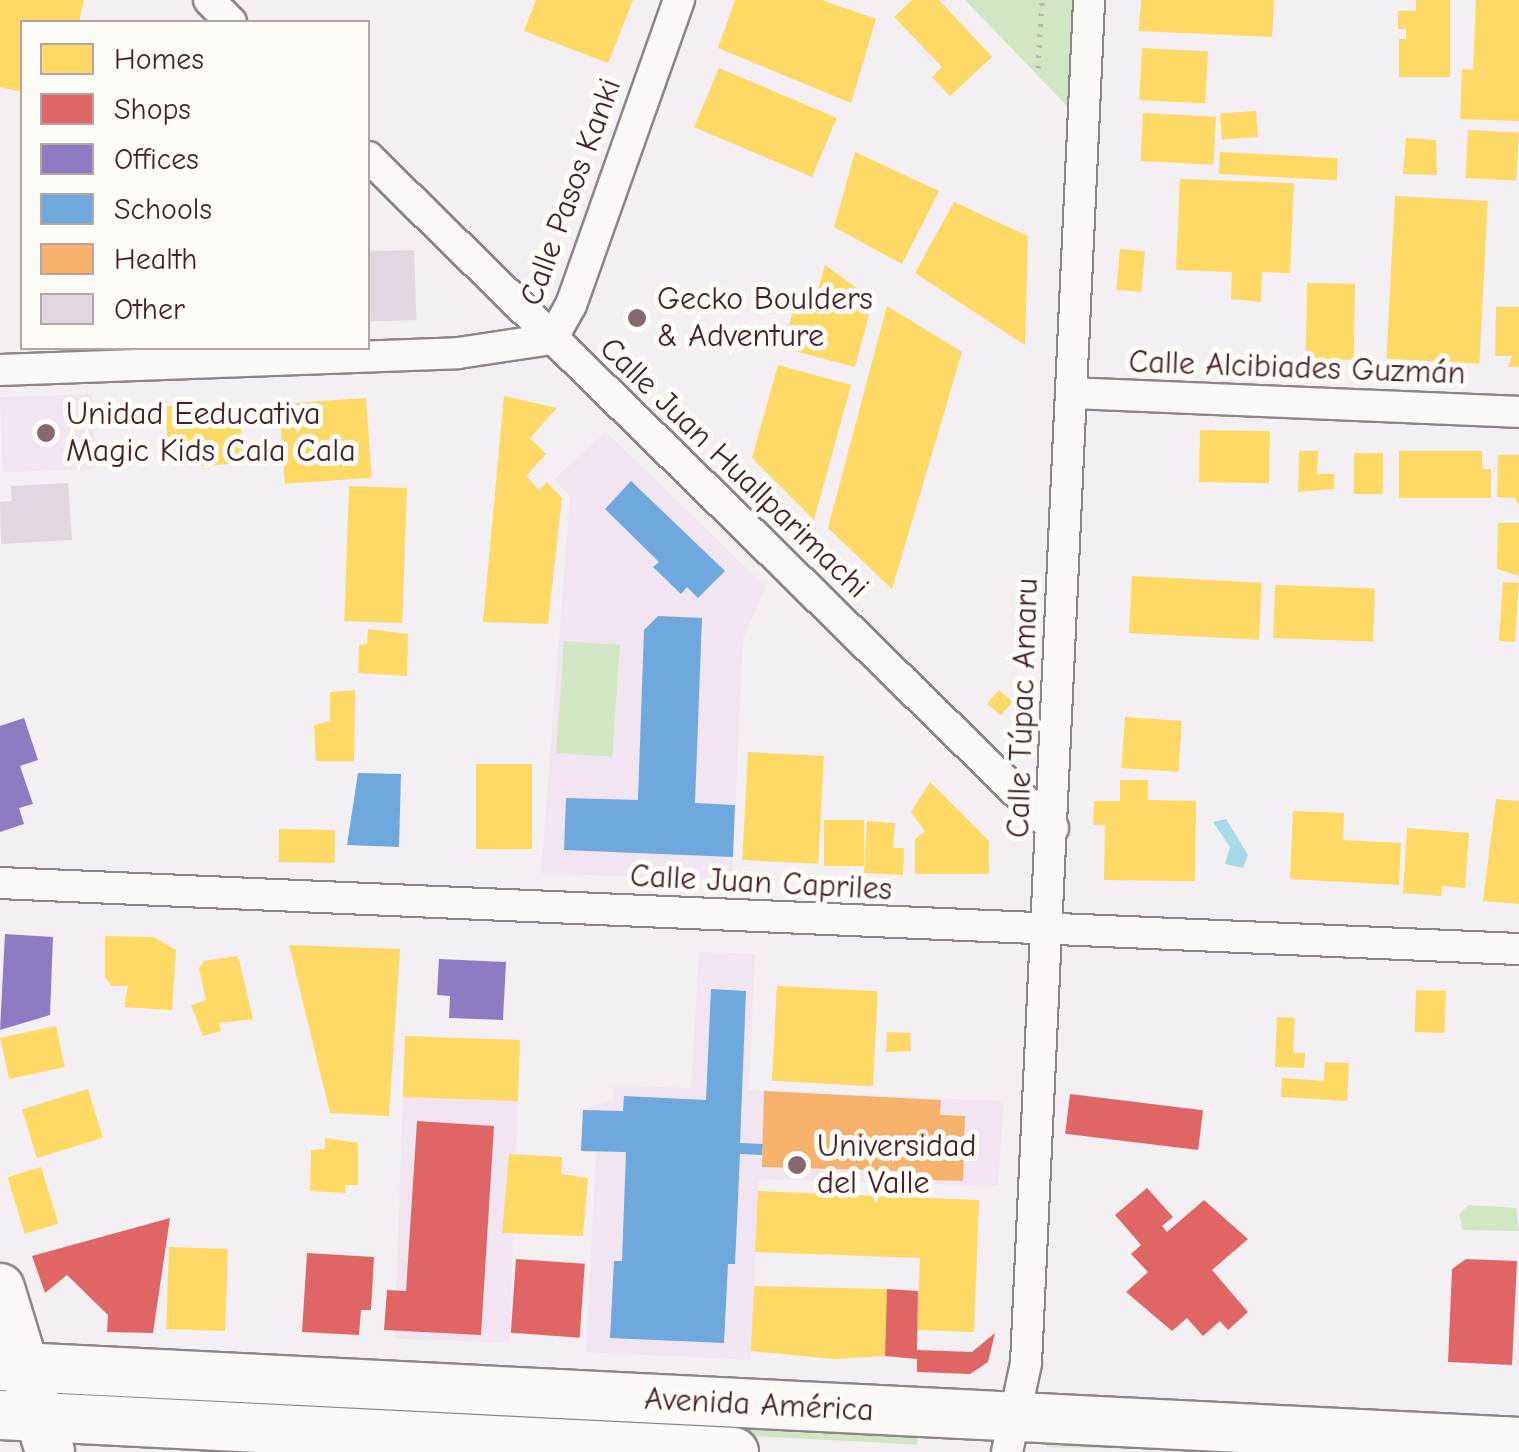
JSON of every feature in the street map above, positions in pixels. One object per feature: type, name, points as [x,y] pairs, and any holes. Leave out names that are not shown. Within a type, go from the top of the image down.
[{"type":"main road","points":[[0,1288],[12,1367],[30,1428]]},
{"type":"main road","name":"Avenida América","points":[[12,1367],[1011,1435],[1519,1442]]},
{"type":"main road","name":"Avenida América","points":[[30,1428],[159,1422],[734,1452]]},
{"type":"main road","points":[[108,1452],[159,1422]]},
{"type":"street","points":[[209,0],[230,20]]},
{"type":"street","name":"Calle Pasos Kanki","points":[[0,370],[458,353],[552,340],[571,304],[679,0]]},
{"type":"street","name":"Calle Túpac Amaru","points":[[1011,1435],[1026,1364],[1050,931],[1089,0]]},
{"type":"street","name":"Calle Juan Huallparimachi","points":[[370,159],[1054,828]]},
{"type":"street","name":"Calle Alcibiades Guzmán","points":[[1071,394],[1519,412]]},
{"type":"street","name":"Calle Juan Capriles","points":[[0,882],[1519,949]]},
{"type":"path","points":[[1038,68],[1042,0],[1052,2]]},
{"type":"shaded area","name":"Unidad Eeducativa Magic Kids Cala Cala","points":[[92,394],[95,469],[3,472],[0,397]]},
{"type":"shaded area","points":[[605,431],[766,587],[743,638],[732,881],[541,873],[570,496],[554,480]]},
{"type":"shaded area","name":"Universidad del Valle","points":[[699,952],[755,954],[749,1090],[1004,1101],[998,1186],[759,1179],[751,1360],[586,1352],[596,1152],[581,1151],[583,1110],[613,1100],[614,1086],[691,1088]]},
{"type":"shaded area","points":[[405,1036],[520,1040],[509,1343],[394,1339]]},
{"type":"green space","points":[[965,0],[1074,0],[1070,109]]},
{"type":"green space","points":[[564,641],[620,645],[612,757],[556,753]]},
{"type":"green space","points":[[1469,1205],[1516,1208],[1519,1231],[1463,1230],[1459,1214]]},
{"type":"green space","points":[[65,1392],[918,1437],[917,1445],[65,1400]]},
{"type":"green space","points":[[1048,1438],[1316,1452],[1047,1447]]},
{"type":"water","points":[[1226,819],[1248,855],[1243,868],[1225,864],[1230,847],[1213,822]]},
{"type":"building: Homes","points":[[0,0],[84,0],[79,20],[20,20],[20,92],[0,87]]},
{"type":"building: Homes","points":[[536,0],[633,0],[608,63],[524,31]]},
{"type":"building: Homes","points":[[735,0],[822,0],[876,19],[851,103],[718,48]]},
{"type":"building: Homes","points":[[912,0],[939,0],[992,57],[950,96],[932,77],[942,67],[894,17]]},
{"type":"building: Homes","points":[[1141,0],[1274,0],[1272,37],[1139,31]]},
{"type":"building: Homes","points":[[1416,0],[1450,0],[1450,77],[1399,77],[1399,39],[1406,39],[1406,29],[1398,29],[1398,11],[1416,11]]},
{"type":"building: Homes","points":[[1476,0],[1519,0],[1519,121],[1460,119],[1462,69],[1473,70]]},
{"type":"building: Homes","points":[[1142,48],[1208,51],[1205,103],[1139,100]]},
{"type":"building: Homes","points":[[719,68],[837,118],[812,177],[694,127]]},
{"type":"building: Homes","points":[[1256,111],[1258,137],[1222,139],[1220,114]]},
{"type":"building: Homes","points":[[1143,113],[1216,117],[1213,165],[1140,161]]},
{"type":"building: Homes","points":[[1468,130],[1519,133],[1516,181],[1465,178]]},
{"type":"building: Homes","points":[[1406,138],[1436,140],[1437,175],[1403,174]]},
{"type":"building: Homes","points":[[855,152],[939,191],[902,264],[834,227]]},
{"type":"building: Homes","points":[[1220,152],[1338,158],[1337,180],[1219,174]]},
{"type":"building: Homes","points":[[1180,179],[1294,183],[1290,273],[1262,272],[1261,302],[1231,299],[1232,272],[1176,270]]},
{"type":"building: Homes","points":[[1395,196],[1488,201],[1479,364],[1386,359]]},
{"type":"building: Homes","points":[[954,202],[1028,236],[1025,345],[915,273]]},
{"type":"building: Homes","points":[[1120,249],[1145,251],[1141,292],[1116,290]]},
{"type":"building: Homes","points":[[825,265],[873,300],[855,367],[783,348],[796,300],[814,304]]},
{"type":"building: Homes","points":[[1307,283],[1355,284],[1354,360],[1306,359]]},
{"type":"building: Homes","points":[[887,306],[962,352],[892,589],[828,528]]},
{"type":"building: Homes","points":[[1496,307],[1519,307],[1519,367],[1508,367],[1512,356],[1495,356]]},
{"type":"building: Homes","points":[[778,365],[851,385],[814,520],[752,458]]},
{"type":"building: Homes","points":[[504,396],[557,408],[530,438],[546,454],[526,476],[539,490],[547,482],[562,498],[548,624],[483,622]]},
{"type":"building: Homes","points":[[366,398],[372,478],[285,484],[279,404]]},
{"type":"building: Homes","points":[[240,405],[243,463],[200,466],[200,451],[167,454],[167,406]]},
{"type":"building: Homes","points":[[1200,430],[1270,431],[1269,483],[1199,482]]},
{"type":"building: Homes","points":[[1299,451],[1318,451],[1317,474],[1334,474],[1334,489],[1298,492]]},
{"type":"building: Homes","points":[[1399,451],[1482,451],[1482,469],[1491,469],[1491,498],[1399,498]]},
{"type":"building: Homes","points":[[1354,453],[1383,453],[1383,494],[1354,494]]},
{"type":"building: Homes","points":[[1498,455],[1519,455],[1519,505],[1515,498],[1497,497]]},
{"type":"building: Homes","points":[[349,486],[407,488],[402,623],[344,621]]},
{"type":"building: Homes","points":[[1498,523],[1519,523],[1519,576],[1497,569]]},
{"type":"building: Homes","points":[[1132,576],[1262,583],[1259,640],[1129,633]]},
{"type":"building: Homes","points":[[1503,582],[1519,583],[1515,642],[1499,641]]},
{"type":"building: Homes","points":[[1275,585],[1375,588],[1373,641],[1273,638]]},
{"type":"building: Homes","points":[[368,629],[408,634],[407,676],[358,673],[359,645],[367,644]]},
{"type":"building: Homes","points":[[355,690],[354,761],[316,761],[314,725],[330,721],[330,692]]},
{"type":"building: Homes","points":[[999,690],[1013,702],[1001,715],[987,704]]},
{"type":"building: Homes","points":[[1125,717],[1182,721],[1178,772],[1121,768]]},
{"type":"building: Homes","points":[[748,752],[824,756],[818,864],[742,860]]},
{"type":"building: Homes","points":[[476,764],[532,764],[532,849],[476,849]]},
{"type":"building: Homes","points":[[1120,780],[1148,780],[1148,800],[1196,801],[1195,881],[1104,880],[1105,825],[1093,825],[1094,801],[1120,801]]},
{"type":"building: Homes","points":[[930,782],[989,841],[989,874],[915,874],[915,839],[925,831],[911,812]]},
{"type":"building: Homes","points":[[1496,799],[1519,801],[1519,904],[1483,901]]},
{"type":"building: Homes","points":[[1293,811],[1344,813],[1343,840],[1401,843],[1399,885],[1290,879]]},
{"type":"building: Homes","points":[[824,820],[864,820],[864,866],[824,866]]},
{"type":"building: Homes","points":[[867,821],[895,823],[893,848],[904,848],[903,875],[864,873]]},
{"type":"building: Homes","points":[[1407,828],[1469,833],[1465,888],[1442,886],[1441,896],[1403,893]]},
{"type":"building: Homes","points":[[279,829],[335,830],[334,863],[278,862]]},
{"type":"building: Homes","points":[[105,936],[153,937],[176,950],[172,1010],[124,1007],[128,986],[112,986],[105,977]]},
{"type":"building: Homes","points":[[289,945],[400,949],[389,1116],[330,1113]]},
{"type":"building: Homes","points":[[238,956],[253,1019],[219,1023],[221,1031],[203,1036],[191,1005],[206,1000],[199,968],[204,961]]},
{"type":"building: Homes","points":[[777,986],[878,991],[873,1086],[772,1081]]},
{"type":"building: Homes","points":[[1416,990],[1446,991],[1445,1033],[1415,1032]]},
{"type":"building: Homes","points":[[1277,1017],[1295,1018],[1293,1053],[1305,1053],[1304,1068],[1275,1067]]},
{"type":"building: Homes","points":[[56,1026],[65,1067],[9,1079],[0,1038]]},
{"type":"building: Homes","points":[[887,1032],[910,1033],[911,1051],[886,1052]]},
{"type":"building: Homes","points":[[405,1036],[520,1040],[518,1101],[403,1097]]},
{"type":"building: Homes","points":[[1325,1062],[1349,1063],[1347,1101],[1281,1097],[1282,1078],[1324,1081]]},
{"type":"building: Homes","points":[[88,1089],[103,1138],[37,1158],[22,1109]]},
{"type":"building: Homes","points":[[325,1138],[358,1143],[358,1185],[345,1185],[346,1193],[310,1191],[311,1150],[325,1149]]},
{"type":"building: Homes","points":[[509,1154],[562,1157],[561,1174],[588,1178],[583,1236],[502,1233]]},
{"type":"building: Homes","points":[[41,1167],[58,1223],[25,1234],[8,1177]]},
{"type":"building: Homes","points":[[758,1191],[979,1200],[974,1332],[917,1330],[920,1258],[755,1252]]},
{"type":"building: Homes","points":[[169,1247],[228,1249],[225,1331],[166,1329]]},
{"type":"building: Homes","points":[[754,1286],[887,1289],[885,1356],[832,1359],[751,1351]]},
{"type":"building: Shops","points":[[1070,1094],[1203,1110],[1198,1150],[1065,1134]]},
{"type":"building: Shops","points":[[417,1121],[494,1126],[481,1335],[384,1330],[387,1290],[406,1291]]},
{"type":"building: Shops","points":[[1147,1188],[1173,1217],[1162,1226],[1167,1232],[1204,1200],[1248,1239],[1212,1270],[1248,1312],[1228,1330],[1220,1321],[1203,1336],[1187,1318],[1172,1331],[1126,1292],[1148,1272],[1131,1254],[1141,1245],[1115,1215]]},
{"type":"building: Shops","points":[[170,1218],[153,1333],[107,1332],[108,1315],[67,1275],[45,1293],[32,1256]]},
{"type":"building: Shops","points":[[307,1253],[374,1257],[371,1310],[361,1310],[359,1335],[302,1332]]},
{"type":"building: Shops","points":[[516,1259],[585,1264],[580,1338],[511,1333]]},
{"type":"building: Shops","points":[[1466,1259],[1517,1261],[1512,1365],[1448,1362],[1452,1269]]},
{"type":"building: Shops","points":[[887,1289],[918,1291],[917,1350],[972,1352],[995,1333],[988,1362],[970,1374],[917,1372],[917,1359],[885,1356]]},
{"type":"building: Offices","points":[[24,718],[38,760],[20,766],[33,804],[19,808],[24,824],[0,832],[0,726]]},
{"type":"building: Offices","points":[[5,934],[53,937],[50,1015],[0,1030]]},
{"type":"building: Offices","points":[[439,959],[506,962],[503,1020],[449,1018],[450,996],[437,995]]},
{"type":"building: Schools","points":[[631,481],[725,571],[698,598],[687,587],[681,594],[653,567],[659,562],[605,509]]},
{"type":"building: Schools","points":[[658,616],[702,618],[695,803],[735,805],[733,857],[564,850],[566,798],[638,800],[644,630]]},
{"type":"building: Schools","points":[[358,773],[401,774],[399,847],[347,845]]},
{"type":"building: Schools","points":[[711,989],[746,991],[740,1143],[763,1144],[762,1155],[740,1154],[735,1264],[728,1264],[724,1343],[610,1338],[614,1261],[622,1261],[626,1152],[581,1151],[583,1110],[623,1111],[624,1096],[706,1100]]},
{"type":"building: Health","points":[[764,1091],[941,1100],[940,1115],[965,1116],[963,1181],[903,1179],[903,1171],[762,1167]]},
{"type":"building: Other","points":[[414,250],[416,320],[370,322],[370,252]]},
{"type":"building: Other","points":[[68,483],[72,540],[1,544],[0,502],[12,501],[11,486]]},
{"type":"place","name":"Gecko Boulders & Adventure","points":[[637,318]]},
{"type":"place","name":"Unidad Eeducativa Magic Kids Cala Cala","points":[[46,433]]},
{"type":"place","name":"Universidad del Valle","points":[[797,1165]]}]
